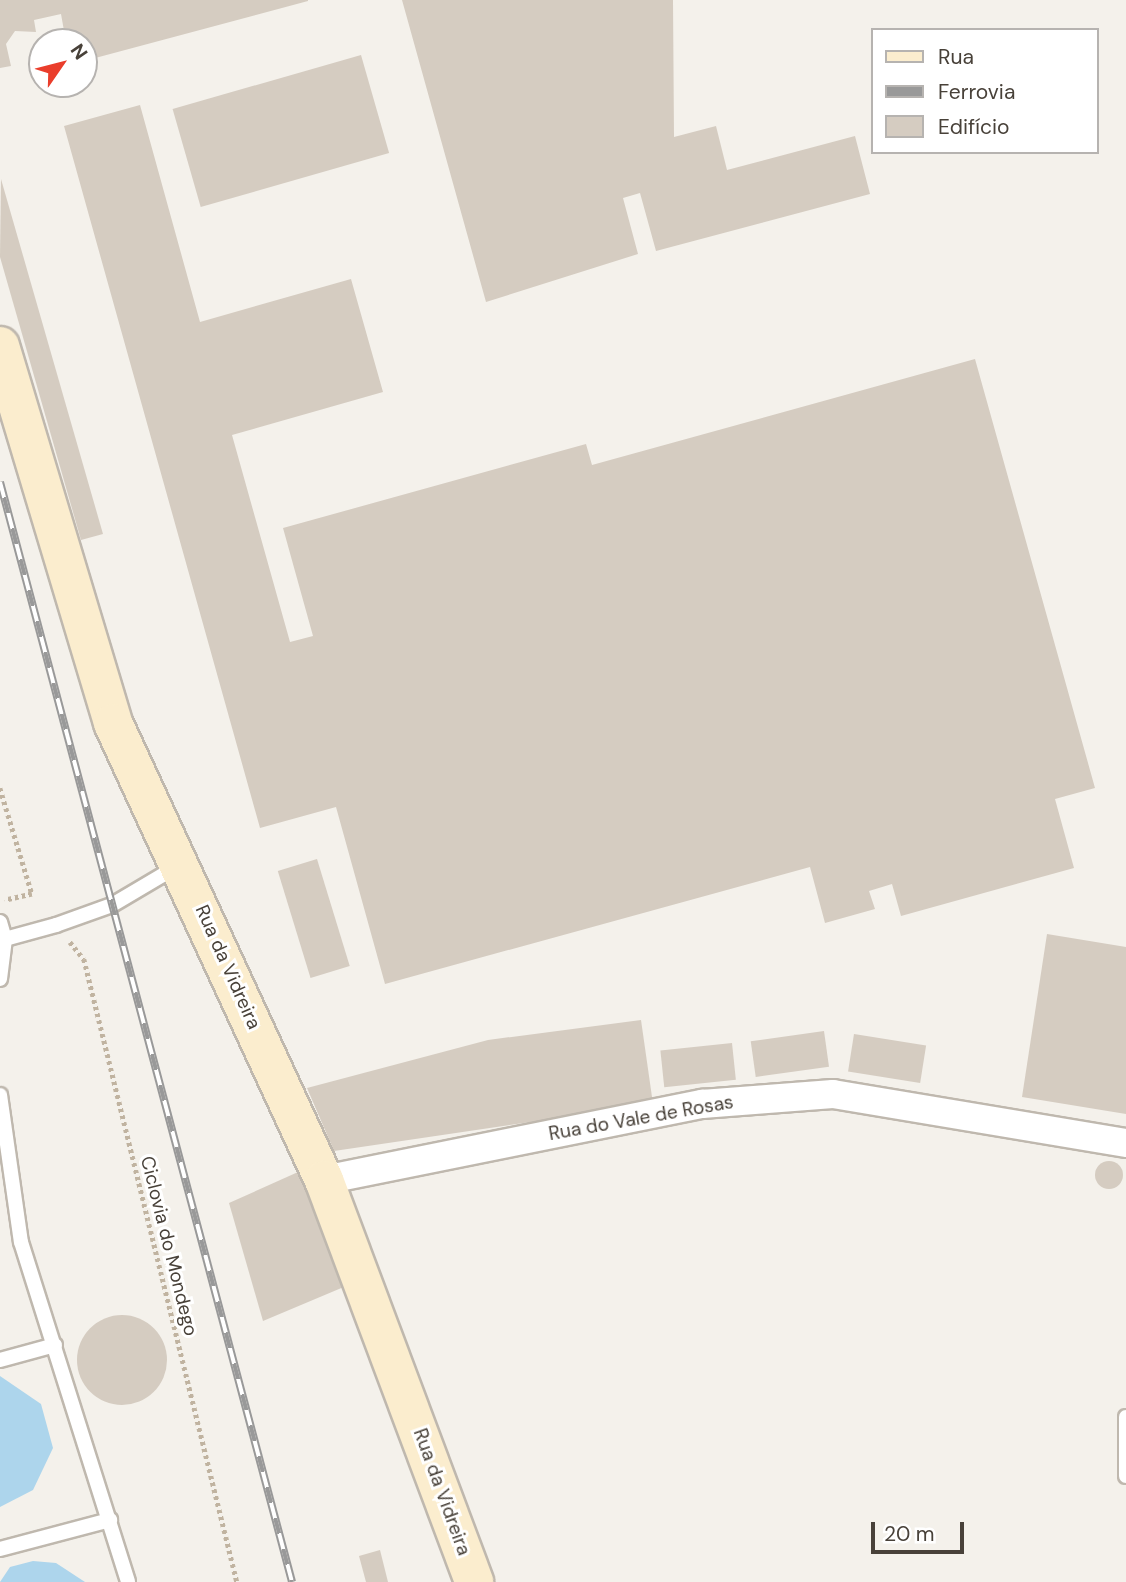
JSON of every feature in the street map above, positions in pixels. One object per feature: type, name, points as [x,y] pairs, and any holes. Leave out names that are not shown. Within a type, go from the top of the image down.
[{"type":"street","name":"Rua da Vidreira","points":[[0,346],[113,723],[182,863],[324,1181],[474,1582]]},
{"type":"street","name":"Rua do Vale de Rosas","points":[[324,1181],[702,1104],[833,1094],[1126,1143]]},
{"type":"lane","points":[[5,939],[56,925],[111,905],[182,863]]},
{"type":"lane","points":[[0,922],[5,939],[0,979]]},
{"type":"lane","points":[[0,1095],[21,1242],[128,1582]]},
{"type":"lane","points":[[0,1360],[55,1345]]},
{"type":"lane","points":[[1126,1417],[1126,1476]]},
{"type":"lane","points":[[0,1549],[110,1520]]},
{"type":"path","points":[[0,788],[32,894],[0,901]]},
{"type":"path","name":"Ciclovia do Mondego","points":[[56,925],[84,959],[237,1582]]},
{"type":"water","points":[[0,1376],[41,1404],[53,1448],[33,1490],[0,1507]]},
{"type":"water","points":[[33,1561],[56,1563],[85,1582],[0,1582],[10,1567]]},
{"type":"building","points":[[0,0],[308,0],[98,57],[98,28],[64,28],[61,14],[34,20],[35,28],[28,28],[28,32],[15,31],[6,44],[11,66],[0,68]]},
{"type":"building","points":[[402,0],[673,0],[674,137],[716,126],[727,170],[855,136],[870,194],[656,251],[640,193],[623,198],[638,254],[486,302]]},
{"type":"building","points":[[361,55],[389,153],[201,207],[173,109]]},
{"type":"building","points":[[140,105],[200,322],[351,279],[383,392],[232,435],[290,642],[313,636],[283,528],[586,444],[592,465],[975,359],[1095,788],[1055,799],[1074,868],[901,916],[892,884],[869,891],[875,909],[825,923],[810,867],[385,984],[336,807],[260,828],[64,126]]},
{"type":"building","points":[[1,179],[103,534],[81,540],[0,257]]},
{"type":"building","points":[[317,859],[350,966],[311,978],[278,871]]},
{"type":"building","points":[[1047,934],[1126,947],[1126,1114],[1022,1097]]},
{"type":"building","points":[[641,1020],[653,1104],[334,1151],[307,1088],[488,1040]]},
{"type":"building","points":[[824,1031],[829,1067],[756,1077],[751,1041]]},
{"type":"building","points":[[854,1034],[926,1045],[920,1083],[848,1072]]},
{"type":"building","points":[[732,1043],[736,1080],[664,1087],[660,1051]]},
{"type":"building","points":[[1109,1161],[1119,1165],[1123,1175],[1119,1185],[1109,1189],[1099,1185],[1095,1175],[1099,1165]]},
{"type":"building","points":[[307,1168],[358,1281],[263,1321],[229,1203]]},
{"type":"building","points":[[122,1315],[139,1318],[154,1328],[164,1343],[167,1360],[164,1377],[154,1392],[139,1402],[122,1405],[105,1402],[90,1392],[80,1377],[77,1360],[80,1343],[90,1328],[105,1318]]},
{"type":"building","points":[[380,1550],[388,1582],[366,1582],[359,1556]]},
{"type":"railway","points":[[0,482],[292,1582]]}]
